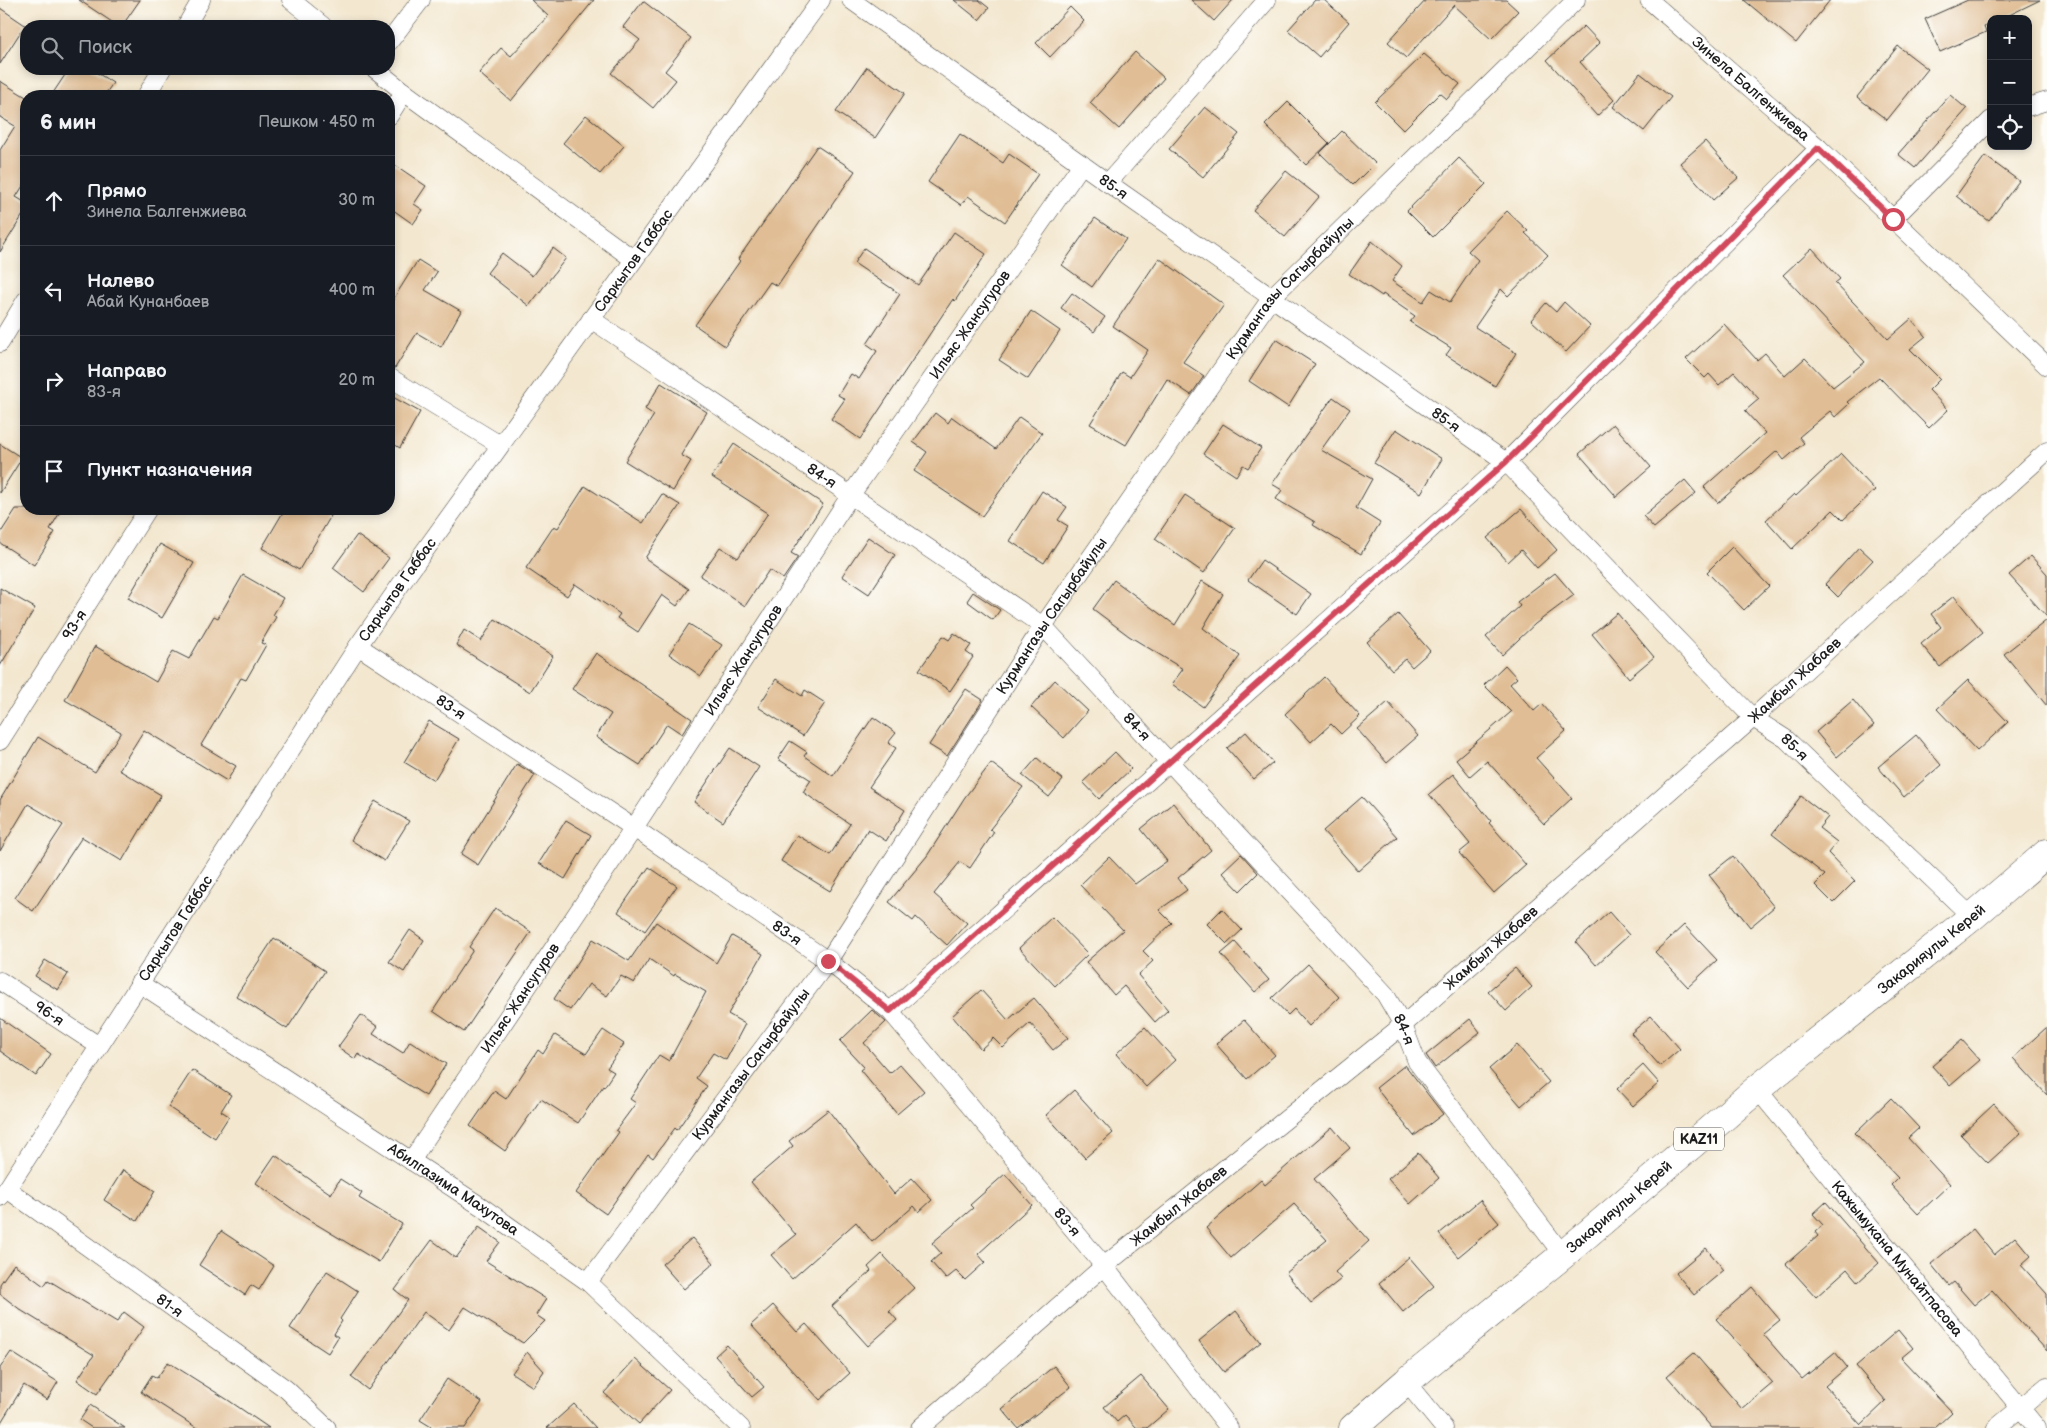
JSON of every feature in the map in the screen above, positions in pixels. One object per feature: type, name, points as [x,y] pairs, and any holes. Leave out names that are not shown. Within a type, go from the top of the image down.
[{"type":"highway","name":"Закарияулы Керей","points":[[1353,1428],[1758,1089],[1972,917],[2047,853]]},
{"type":"street","points":[[189,20],[201,0]]},
{"type":"street","points":[[291,0],[316,20]]},
{"type":"street","points":[[395,34],[421,0]]},
{"type":"street","name":"Саркытов Габбас","points":[[4,1193],[358,646],[500,445],[821,0]]},
{"type":"street","name":"85-я","points":[[851,0],[1506,462],[1753,718],[1786,739],[1972,917]]},
{"type":"street","points":[[1108,183],[1267,0]]},
{"type":"street","name":"Курмангазы Сагырбайулы","points":[[588,1282],[828,961],[1043,626],[1272,297],[1576,0]]},
{"type":"street","name":"Зинела Балгенжиева","points":[[1649,0],[1818,148],[2047,366]]},
{"type":"street","points":[[150,90],[158,75]]},
{"type":"street","points":[[383,75],[634,259]]},
{"type":"street","points":[[395,106],[404,92]]},
{"type":"street","points":[[2032,106],[2047,101]]},
{"type":"street","points":[[1893,219],[1987,124]]},
{"type":"street","points":[[890,1011],[1506,462],[1818,148]]},
{"type":"street","name":"Ильяс Жансугуров","points":[[411,1161],[634,828],[850,496],[1082,164]]},
{"type":"street","points":[[0,343],[20,310]]},
{"type":"street","name":"84-я","points":[[591,319],[1043,626],[1168,763],[1385,994],[1403,1025],[1417,1062],[1562,1255]]},
{"type":"street","points":[[395,381],[500,445]]},
{"type":"street","name":"Жамбыл Жабаев","points":[[920,1428],[1104,1266],[1403,1025],[1753,718],[2047,451]]},
{"type":"street","name":"93-я","points":[[0,741],[144,515]]},
{"type":"street","name":"83-я","points":[[358,646],[634,828],[828,961],[890,1011],[1104,1266],[1229,1428]]},
{"type":"street","name":"96-я","points":[[0,981],[99,1046]]},
{"type":"street","name":"Абилгазима Махутова","points":[[139,983],[482,1207],[588,1282],[741,1428]]},
{"type":"street","name":"Кажымукана Мунайтпасова","points":[[1758,1089],[2037,1428]]},
{"type":"street","name":"81-я","points":[[4,1193],[286,1389],[327,1428]]},
{"type":"street","points":[[1406,1382],[1444,1428]]},
{"type":"street","points":[[1996,1428],[2047,1386]]},
{"type":"building","points":[[79,0],[140,0],[126,20],[109,20]]},
{"type":"building","points":[[531,0],[594,0],[511,101],[479,73],[501,48],[511,56],[548,16]]},
{"type":"building","points":[[954,0],[979,0],[989,8],[979,20]]},
{"type":"building","points":[[1191,0],[1233,0],[1214,21]]},
{"type":"building","points":[[1315,0],[1324,0],[1349,22],[1319,57],[1288,30]]},
{"type":"building","points":[[1426,0],[1506,0],[1518,11],[1491,39],[1454,5],[1406,58],[1388,42]]},
{"type":"building","points":[[1744,0],[1830,0],[1796,43]]},
{"type":"building","points":[[1968,0],[2040,0],[2009,15],[1987,15],[1987,25],[1984,27],[1986,32],[1940,52],[1925,19]]},
{"type":"building","points":[[643,1],[691,38],[665,71],[676,80],[653,108],[611,73],[640,40],[623,27]]},
{"type":"building","points":[[1070,7],[1084,21],[1050,57],[1036,43]]},
{"type":"building","points":[[0,8],[20,22],[20,33],[0,64]]},
{"type":"building","points":[[1584,26],[1600,43],[1580,62],[1614,100],[1597,116],[1547,60]]},
{"type":"building","points":[[1898,46],[1928,69],[1887,120],[1857,97]]},
{"type":"building","points":[[1135,52],[1164,78],[1119,129],[1090,103]]},
{"type":"building","points":[[1424,54],[1460,84],[1447,99],[1440,93],[1403,130],[1375,102]]},
{"type":"building","points":[[867,67],[905,93],[875,138],[836,112]]},
{"type":"building","points":[[1640,73],[1671,97],[1644,131],[1613,107]]},
{"type":"building","points":[[65,75],[100,75],[113,83],[108,90],[55,90]]},
{"type":"building","points":[[0,81],[20,93],[20,191],[16,197],[20,199],[20,220],[0,252],[0,150],[15,126],[0,117]]},
{"type":"building","points":[[1950,95],[1967,109],[1915,168],[1898,154]]},
{"type":"building","points":[[1288,102],[1329,143],[1306,165],[1265,125]]},
{"type":"building","points":[[1205,107],[1239,134],[1203,177],[1169,149]]},
{"type":"building","points":[[586,115],[624,146],[600,174],[563,143]]},
{"type":"building","points":[[1342,131],[1375,163],[1353,185],[1320,153]]},
{"type":"building","points":[[960,134],[1003,163],[1009,154],[1038,174],[1005,222],[968,196],[961,205],[928,182]]},
{"type":"building","points":[[1705,141],[1738,178],[1713,200],[1680,163]]},
{"type":"building","points":[[817,146],[855,171],[777,286],[770,282],[725,346],[695,325],[740,261],[738,259]]},
{"type":"building","points":[[1985,156],[2019,181],[1989,221],[1956,196]]},
{"type":"building","points":[[1459,158],[1486,184],[1433,237],[1407,211]]},
{"type":"building","points":[[395,165],[426,186],[414,204],[423,210],[413,224],[395,211]]},
{"type":"building","points":[[1286,171],[1319,197],[1285,237],[1253,210]]},
{"type":"building","points":[[1507,211],[1528,231],[1525,233],[1548,255],[1508,296],[1501,289],[1475,327],[1516,353],[1495,386],[1446,355],[1451,348],[1410,322],[1415,316],[1349,274],[1372,241],[1402,266],[1392,281],[1423,302],[1431,290],[1450,302],[1478,260],[1468,251]]},
{"type":"building","points":[[1095,218],[1126,239],[1092,287],[1062,265]]},
{"type":"building","points":[[954,232],[986,254],[955,301],[953,299],[860,439],[831,419],[845,399],[838,395],[851,374],[859,379],[877,351],[867,344],[900,294],[854,263],[864,248],[918,285]]},
{"type":"building","points":[[553,248],[566,258],[529,306],[487,273],[502,253],[532,276]]},
{"type":"building","points":[[1812,248],[1840,279],[1835,283],[1888,339],[1911,319],[1926,336],[1910,349],[1940,379],[1929,390],[1948,410],[1929,428],[1879,377],[1847,402],[1849,404],[1835,417],[1830,411],[1799,437],[1804,443],[1784,460],[1777,451],[1718,503],[1704,487],[1765,433],[1745,411],[1759,399],[1734,372],[1719,385],[1709,374],[1705,378],[1686,359],[1724,324],[1757,360],[1765,353],[1785,376],[1805,358],[1833,387],[1865,362],[1783,275]]},
{"type":"building","points":[[1159,258],[1224,305],[1183,362],[1204,376],[1191,395],[1167,379],[1126,445],[1090,424],[1122,372],[1130,377],[1148,350],[1113,326]]},
{"type":"building","points":[[418,260],[437,272],[425,290],[461,311],[441,347],[417,333],[395,368],[395,296]]},
{"type":"building","points":[[1072,293],[1105,317],[1094,332],[1061,308]]},
{"type":"building","points":[[1564,302],[1590,326],[1566,352],[1531,320],[1546,303],[1556,312]]},
{"type":"building","points":[[1031,311],[1060,331],[1028,379],[999,360]]},
{"type":"building","points":[[1276,339],[1315,364],[1288,407],[1249,381]]},
{"type":"building","points":[[661,383],[707,412],[681,455],[691,461],[673,491],[625,461],[654,415],[645,409]]},
{"type":"building","points":[[1333,397],[1350,409],[1321,450],[1372,479],[1356,508],[1380,523],[1361,554],[1313,525],[1315,522],[1276,499],[1282,490],[1272,484]]},
{"type":"building","points":[[395,398],[420,412],[400,448],[395,445]]},
{"type":"building","points":[[935,413],[948,423],[952,417],[996,449],[1019,417],[1042,433],[982,516],[914,471],[927,452],[913,442]]},
{"type":"building","points":[[1223,424],[1261,448],[1248,468],[1243,465],[1236,476],[1203,454]]},
{"type":"building","points":[[1613,424],[1651,467],[1615,498],[1615,495],[1579,454]]},
{"type":"building","points":[[1396,429],[1442,459],[1421,493],[1374,463]]},
{"type":"building","points":[[0,444],[20,457],[20,461],[0,493]]},
{"type":"building","points":[[734,444],[823,504],[791,553],[798,557],[783,579],[769,570],[745,606],[700,576],[720,547],[738,558],[768,513],[712,477]]},
{"type":"building","points":[[1841,454],[1875,490],[1843,520],[1833,510],[1792,549],[1766,520],[1794,494],[1796,496]]},
{"type":"building","points":[[1685,480],[1696,493],[1654,528],[1643,516]]},
{"type":"building","points":[[585,486],[643,523],[662,494],[680,505],[645,558],[689,589],[677,606],[662,595],[638,632],[617,618],[620,614],[575,584],[567,596],[526,568],[554,526],[558,528]]},
{"type":"building","points":[[1042,491],[1067,507],[1058,520],[1068,526],[1044,563],[1010,541]]},
{"type":"building","points":[[1185,495],[1235,528],[1204,573],[1155,539]]},
{"type":"building","points":[[16,509],[20,509],[20,515],[58,515],[50,529],[55,532],[34,565],[0,543],[0,534]]},
{"type":"building","points":[[1521,509],[1557,550],[1537,568],[1521,550],[1508,562],[1487,538]]},
{"type":"building","points":[[281,515],[331,515],[299,570],[262,548]]},
{"type":"building","points":[[357,535],[389,558],[364,592],[333,568]]},
{"type":"building","points":[[868,537],[895,555],[869,594],[842,576]]},
{"type":"building","points":[[160,544],[194,563],[162,618],[128,598]]},
{"type":"building","points":[[1732,547],[1769,586],[1744,610],[1707,572]]},
{"type":"building","points":[[1859,547],[1873,560],[1838,597],[1825,584]]},
{"type":"building","points":[[2031,556],[2047,574],[2047,617],[2009,575]]},
{"type":"building","points":[[1262,560],[1311,594],[1297,614],[1248,580]]},
{"type":"building","points":[[1555,573],[1574,595],[1535,624],[1502,655],[1486,637],[1520,606],[1517,602]]},
{"type":"building","points":[[243,575],[283,598],[273,615],[276,617],[261,643],[266,645],[246,680],[241,678],[201,745],[236,766],[227,781],[144,730],[119,770],[161,795],[122,861],[82,837],[33,911],[15,898],[63,825],[28,804],[0,851],[0,800],[38,737],[95,772],[121,732],[65,700],[95,646],[156,682],[173,651],[189,659],[214,616],[218,618]]},
{"type":"building","points":[[1114,580],[1175,625],[1202,581],[1223,594],[1203,628],[1240,656],[1203,707],[1172,684],[1183,669],[1129,636],[1093,609]]},
{"type":"building","points":[[0,588],[35,608],[0,666]]},
{"type":"building","points":[[973,592],[1000,610],[993,620],[967,601]]},
{"type":"building","points":[[1954,596],[1983,632],[1940,667],[1921,644],[1941,627],[1931,614]]},
{"type":"building","points":[[1617,613],[1654,657],[1629,678],[1592,634]]},
{"type":"building","points":[[1398,614],[1430,651],[1412,667],[1405,659],[1392,670],[1367,642]]},
{"type":"building","points":[[495,619],[553,656],[530,692],[456,645],[464,630],[481,641]]},
{"type":"building","points":[[2047,620],[2047,706],[2004,654]]},
{"type":"building","points":[[689,624],[722,645],[701,676],[669,654]]},
{"type":"building","points":[[954,633],[971,645],[966,652],[973,657],[950,691],[919,670],[943,636],[949,640]]},
{"type":"building","points":[[596,653],[692,719],[682,734],[667,724],[640,765],[596,737],[611,714],[572,689]]},
{"type":"building","points":[[1505,665],[1517,678],[1510,684],[1534,711],[1542,704],[1566,731],[1536,758],[1572,798],[1544,824],[1487,761],[1470,776],[1456,759],[1511,712],[1484,685]]},
{"type":"building","points":[[1324,677],[1360,716],[1341,734],[1331,724],[1311,742],[1285,714]]},
{"type":"building","points":[[776,679],[802,696],[805,690],[825,703],[803,736],[758,707]]},
{"type":"building","points":[[1055,680],[1088,711],[1064,738],[1031,707]]},
{"type":"building","points":[[1968,680],[2008,722],[1977,751],[1937,709]]},
{"type":"building","points":[[966,689],[983,700],[947,756],[929,745]]},
{"type":"building","points":[[1853,700],[1874,725],[1837,757],[1816,732]]},
{"type":"building","points":[[1388,702],[1418,736],[1387,763],[1357,729]]},
{"type":"building","points":[[873,717],[896,733],[888,743],[896,748],[869,787],[905,810],[886,841],[868,829],[830,891],[781,861],[797,835],[830,855],[850,824],[803,792],[811,780],[778,759],[790,741],[807,752],[804,756],[833,776]]},
{"type":"building","points":[[429,721],[459,739],[434,780],[404,762]]},
{"type":"building","points":[[1246,732],[1273,763],[1254,779],[1227,748]]},
{"type":"building","points":[[1916,735],[1941,765],[1904,797],[1878,767]]},
{"type":"building","points":[[730,748],[759,767],[723,822],[694,802]]},
{"type":"building","points":[[1115,752],[1131,769],[1099,799],[1083,782]]},
{"type":"building","points":[[1037,758],[1063,780],[1049,797],[1022,775]]},
{"type":"building","points":[[991,763],[1023,787],[990,829],[994,832],[970,868],[960,862],[934,894],[967,923],[947,945],[916,917],[913,921],[889,902],[927,856],[965,797]]},
{"type":"building","points":[[517,764],[535,775],[478,865],[461,854]]},
{"type":"building","points":[[1453,774],[1491,821],[1489,823],[1526,865],[1494,893],[1459,853],[1470,844],[1429,794]]},
{"type":"building","points":[[1801,796],[1828,817],[1819,828],[1837,842],[1828,853],[1855,881],[1833,903],[1815,885],[1825,875],[1772,834]]},
{"type":"building","points":[[1362,797],[1397,837],[1358,871],[1323,831]]},
{"type":"building","points":[[375,801],[409,821],[384,861],[351,840]]},
{"type":"building","points":[[1173,803],[1211,850],[1178,878],[1187,890],[1159,910],[1172,923],[1143,951],[1153,961],[1138,975],[1168,1010],[1155,1022],[1124,986],[1114,995],[1086,962],[1123,930],[1080,885],[1109,857],[1135,884],[1167,861],[1141,829]]},
{"type":"building","points":[[566,820],[591,835],[565,879],[539,863]]},
{"type":"building","points":[[1241,854],[1258,873],[1240,891],[1222,872]]},
{"type":"building","points":[[1733,856],[1774,907],[1750,927],[1709,875]]},
{"type":"building","points":[[649,867],[677,886],[645,931],[618,912]]},
{"type":"building","points":[[495,908],[531,932],[464,1032],[433,1011],[473,950],[469,947]]},
{"type":"building","points":[[1222,909],[1242,930],[1227,944],[1207,924]]},
{"type":"building","points":[[1609,912],[1629,935],[1596,965],[1576,942]]},
{"type":"building","points":[[1052,917],[1088,954],[1055,986],[1019,948]]},
{"type":"building","points":[[656,922],[716,963],[732,936],[763,954],[728,1014],[745,1024],[726,1060],[713,1053],[696,1078],[707,1086],[677,1130],[675,1128],[653,1158],[648,1154],[606,1214],[576,1193],[619,1132],[616,1130],[636,1103],[630,1099],[659,1055],[669,1061],[706,992],[675,974],[674,976],[649,959],[634,983],[621,976],[607,996],[589,984],[570,1010],[554,999],[593,939],[629,961]]},
{"type":"building","points":[[1684,925],[1717,960],[1688,987],[1655,952]]},
{"type":"building","points":[[410,930],[424,940],[404,972],[389,962]]},
{"type":"building","points":[[274,938],[325,971],[287,1029],[236,996]]},
{"type":"building","points":[[1235,942],[1269,980],[1255,992],[1221,954]]},
{"type":"building","points":[[45,960],[68,974],[58,990],[35,976]]},
{"type":"building","points":[[1308,964],[1339,997],[1309,1026],[1294,1009],[1288,1015],[1272,998]]},
{"type":"building","points":[[1515,968],[1532,987],[1506,1011],[1488,991]]},
{"type":"building","points":[[981,990],[1008,1020],[1034,998],[1068,1038],[1053,1050],[1030,1023],[1003,1048],[993,1038],[981,1049],[952,1016]]},
{"type":"building","points":[[872,1010],[886,1022],[864,1043],[890,1073],[900,1064],[924,1091],[897,1114],[860,1070],[864,1067],[840,1041]]},
{"type":"building","points":[[361,1015],[378,1027],[373,1034],[403,1053],[410,1041],[446,1064],[426,1096],[358,1054],[355,1059],[338,1047]]},
{"type":"building","points":[[1651,1016],[1680,1049],[1660,1066],[1631,1033]]},
{"type":"building","points":[[0,1018],[51,1054],[36,1076],[0,1051]]},
{"type":"building","points":[[1470,1019],[1480,1032],[1435,1068],[1426,1055]]},
{"type":"building","points":[[1244,1020],[1275,1055],[1247,1079],[1216,1044]]},
{"type":"building","points":[[1145,1027],[1175,1060],[1146,1087],[1116,1054]]},
{"type":"building","points":[[2047,1027],[2047,1095],[2013,1058]]},
{"type":"building","points":[[603,1030],[624,1044],[607,1068],[614,1072],[578,1123],[541,1099],[505,1151],[470,1126],[494,1091],[506,1099],[538,1050],[543,1054],[555,1035],[586,1054]]},
{"type":"building","points":[[1962,1040],[1980,1060],[1950,1086],[1932,1066]]},
{"type":"building","points":[[1517,1045],[1549,1082],[1521,1106],[1489,1069]]},
{"type":"building","points":[[1405,1065],[1443,1114],[1414,1136],[1376,1088]]},
{"type":"building","points":[[1643,1065],[1659,1083],[1633,1106],[1617,1089]]},
{"type":"building","points":[[192,1070],[231,1095],[221,1111],[229,1116],[215,1138],[168,1107]]},
{"type":"building","points":[[1074,1090],[1113,1133],[1085,1158],[1046,1115]]},
{"type":"building","points":[[1891,1098],[1919,1128],[1908,1138],[1950,1184],[1918,1214],[1891,1185],[1898,1178],[1855,1133]]},
{"type":"building","points":[[1994,1104],[2021,1133],[1988,1163],[1961,1135]]},
{"type":"building","points":[[828,1110],[894,1194],[912,1178],[932,1200],[919,1212],[914,1206],[872,1242],[856,1222],[792,1279],[771,1255],[796,1235],[751,1182],[793,1146],[789,1141]]},
{"type":"building","points":[[1332,1127],[1350,1148],[1314,1179],[1369,1241],[1335,1272],[1341,1279],[1311,1303],[1286,1273],[1327,1240],[1294,1204],[1231,1258],[1206,1228],[1261,1180],[1265,1185]]},
{"type":"building","points":[[1418,1153],[1439,1178],[1410,1204],[1388,1179]]},
{"type":"building","points":[[275,1155],[331,1194],[340,1179],[362,1193],[359,1198],[402,1224],[379,1262],[301,1215],[256,1183]]},
{"type":"building","points":[[123,1170],[155,1191],[137,1221],[104,1200]]},
{"type":"building","points":[[1005,1174],[1032,1205],[978,1254],[985,1262],[965,1280],[956,1271],[946,1279],[931,1262],[941,1253],[932,1243],[973,1208],[970,1205]]},
{"type":"building","points":[[1480,1200],[1499,1223],[1458,1257],[1439,1234]]},
{"type":"building","points":[[1826,1202],[1879,1263],[1858,1282],[1847,1269],[1816,1297],[1786,1264],[1818,1236],[1815,1232],[1823,1225],[1813,1214]]},
{"type":"building","points":[[479,1227],[500,1242],[486,1261],[546,1299],[536,1315],[545,1321],[523,1343],[465,1307],[449,1330],[424,1312],[368,1390],[351,1377],[408,1300],[395,1290],[432,1240],[456,1258]]},
{"type":"building","points":[[1973,1229],[1994,1255],[2015,1237],[2031,1256],[2021,1265],[2047,1294],[2047,1351],[1992,1290],[1974,1305],[1954,1282],[1949,1286],[1931,1264]]},
{"type":"building","points":[[221,1231],[274,1266],[259,1290],[251,1285],[245,1295],[199,1265]]},
{"type":"building","points":[[692,1238],[714,1263],[684,1289],[662,1264]]},
{"type":"building","points":[[1706,1248],[1724,1270],[1694,1295],[1676,1273]]},
{"type":"building","points":[[882,1254],[914,1288],[889,1311],[897,1320],[868,1346],[832,1306],[871,1271],[868,1267]]},
{"type":"building","points":[[1409,1257],[1434,1286],[1403,1312],[1379,1283]]},
{"type":"building","points":[[14,1264],[44,1286],[48,1280],[117,1322],[124,1312],[144,1327],[97,1394],[77,1380],[94,1355],[22,1311],[0,1294],[0,1284]]},
{"type":"building","points":[[327,1271],[358,1291],[340,1319],[342,1321],[334,1334],[338,1337],[328,1353],[290,1328]]},
{"type":"building","points":[[1752,1287],[1780,1320],[1763,1334],[1802,1379],[1835,1352],[1847,1367],[1825,1386],[1861,1425],[1886,1401],[1856,1366],[1898,1330],[1913,1348],[1901,1358],[1952,1412],[1935,1428],[1712,1428],[1667,1376],[1694,1353],[1742,1409],[1773,1383],[1716,1319]]},
{"type":"building","points":[[773,1305],[797,1332],[806,1324],[850,1373],[820,1400],[751,1325]]},
{"type":"building","points":[[1236,1311],[1261,1342],[1224,1372],[1199,1341]]},
{"type":"building","points":[[727,1345],[764,1387],[752,1397],[715,1356]]},
{"type":"building","points":[[11,1352],[58,1382],[47,1400],[24,1385],[0,1424],[0,1368]]},
{"type":"building","points":[[527,1352],[544,1371],[533,1387],[512,1373]]},
{"type":"building","points":[[635,1359],[670,1390],[639,1424],[604,1393]]},
{"type":"building","points":[[168,1362],[269,1428],[197,1428],[141,1392],[152,1375],[157,1378]]},
{"type":"building","points":[[1054,1366],[1071,1387],[1018,1428],[1002,1409]]},
{"type":"building","points":[[1141,1376],[1169,1409],[1147,1428],[1137,1428],[1125,1415],[1117,1422],[1104,1407]]},
{"type":"building","points":[[447,1379],[482,1402],[465,1428],[433,1428],[420,1420]]},
{"type":"building","points":[[574,1404],[596,1428],[547,1428]]},
{"type":"building","points":[[90,1405],[125,1428],[92,1428],[80,1420]]},
{"type":"route","points":[[828,961],[890,1011],[1506,462],[1818,148],[1893,219]]}]
